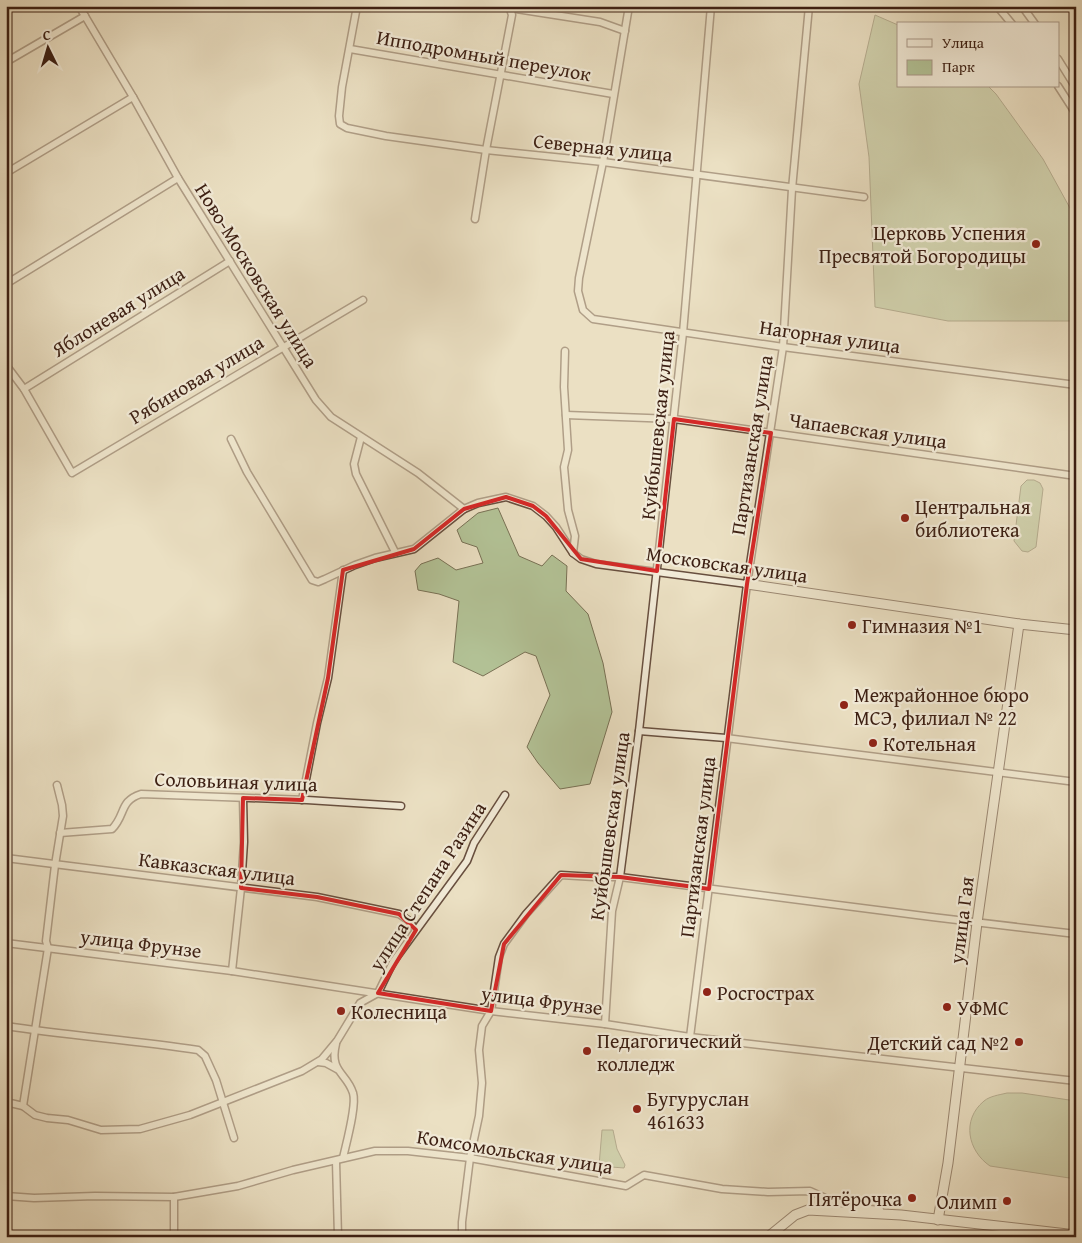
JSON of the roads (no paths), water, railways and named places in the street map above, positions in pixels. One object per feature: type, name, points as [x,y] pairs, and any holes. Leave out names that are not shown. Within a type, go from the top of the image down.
[{"type":"main road","name":"Московская улица","points":[[747,584],[1019,624],[1076,630]]},
{"type":"main road","name":"улица Гая","points":[[938,1220],[948,1163],[977,923],[1019,624]]},
{"type":"main road","name":"Комсомольская улица","points":[[768,1237],[795,1215],[808,1210],[861,1210],[1076,1235]]},
{"type":"street","name":"Ново-Московская улица","points":[[79,6],[178,178],[316,400],[331,416],[412,468],[464,509]]},
{"type":"street","points":[[350,49],[357,6]]},
{"type":"street","points":[[602,162],[629,6]]},
{"type":"street","name":"Куйбышевская улица","points":[[605,1024],[612,911],[620,877],[640,730],[684,332],[711,6]]},
{"type":"street","name":"Партизанская улица","points":[[690,1037],[726,738],[783,347],[792,188],[809,6]]},
{"type":"street","points":[[998,6],[1010,22]]},
{"type":"street","points":[[1022,6],[1034,22]]},
{"type":"street","points":[[475,219],[512,15],[510,7],[600,22],[625,31]]},
{"type":"street","points":[[6,62],[85,16]]},
{"type":"street","name":"Ипподромный переулок","points":[[350,49],[613,94]]},
{"type":"street","name":"Северная улица","points":[[350,49],[339,116],[340,124],[347,128],[386,136],[486,150],[602,162],[864,197]]},
{"type":"street","points":[[1060,62],[1076,88]]},
{"type":"street","points":[[1059,88],[1076,114]]},
{"type":"street","points":[[6,174],[133,97]]},
{"type":"street","name":"Нагорная улица","points":[[602,162],[578,291],[583,310],[594,319],[783,347],[1076,385]]},
{"type":"street","points":[[6,284],[178,178]]},
{"type":"street","name":"Яблоневая улица","points":[[24,389],[230,261]]},
{"type":"street","name":"Рябиновая улица","points":[[24,389],[72,473],[363,300]]},
{"type":"street","points":[[565,351],[564,387],[568,450],[564,467],[568,510],[575,536],[573,553]]},
{"type":"street","points":[[6,365],[24,389]]},
{"type":"street","name":"Чапаевская улица","points":[[566,415],[674,419],[1076,476]]},
{"type":"street","points":[[361,437],[354,464],[356,474],[395,552]]},
{"type":"street","points":[[231,439],[247,472],[312,580],[318,582],[375,558],[414,549],[464,509],[478,503],[506,497],[533,506],[546,516],[556,527],[573,553]]},
{"type":"street","name":"Московская улица","points":[[573,553],[580,559],[596,564],[747,584]]},
{"type":"street","points":[[302,800],[328,678],[343,570]]},
{"type":"street","points":[[640,730],[726,738],[1076,782]]},
{"type":"street","points":[[23,1106],[48,948],[46,941],[63,816],[57,785]]},
{"type":"street","name":"Соловьиная улица","points":[[60,833],[112,829],[118,821],[124,804],[131,797],[141,794],[401,806]]},
{"type":"street","name":"улица Степана Разина","points":[[6,1102],[23,1106],[35,1115],[68,1120],[101,1130],[140,1129],[190,1115],[302,1071],[318,1062],[337,1042],[360,1003],[378,993],[393,962],[467,861],[474,843],[505,795]]},
{"type":"street","points":[[232,971],[244,842],[243,798]]},
{"type":"street","name":"Кавказская улица","points":[[6,858],[317,897],[398,914],[408,920],[416,930]]},
{"type":"street","points":[[462,1237],[462,1222],[470,1158],[480,1108],[482,1083],[479,1050],[482,1026],[491,1011],[499,957],[504,944],[526,914],[561,875],[620,877],[1076,934]]},
{"type":"street","name":"улица Фрунзе","points":[[6,943],[232,971],[491,1011],[605,1024],[690,1037],[1076,1081]]},
{"type":"street","points":[[6,1026],[79,1036],[143,1041],[198,1050],[206,1056],[216,1080],[234,1138]]},
{"type":"street","points":[[336,1069],[335,1050],[337,1042]]},
{"type":"street","points":[[318,1062],[326,1062],[336,1069],[353,1093],[353,1108],[343,1158]]},
{"type":"street","name":"Комсомольская улица","points":[[6,1196],[34,1198],[95,1196],[174,1197],[238,1186],[293,1170],[376,1151],[408,1151],[470,1158],[626,1186],[644,1175],[722,1189],[768,1192],[810,1191],[832,1201],[861,1210]]},
{"type":"street","points":[[336,1161],[338,1237]]},
{"type":"street","points":[[174,1197],[174,1237]]},
{"type":"place","name":"Церковь Успения Пресвятой Богородицы","points":[[1036,244]]},
{"type":"place","name":"Центральная библиотека","points":[[905,518]]},
{"type":"place","name":"Гимназия №1","points":[[852,625]]},
{"type":"place","name":"Межрайонное бюро МСЭ, филиал № 22","points":[[844,705]]},
{"type":"place","name":"Котельная","points":[[873,743]]},
{"type":"place","name":"Росгострах","points":[[707,992]]},
{"type":"place","name":"УФМС","points":[[947,1007]]},
{"type":"place","name":"Колесница","points":[[341,1011]]},
{"type":"place","name":"Детский сад №2","points":[[1019,1042]]},
{"type":"place","name":"Педагогический колледж","points":[[587,1051]]},
{"type":"place","name":"Бугуруслан 461633","points":[[637,1109]]},
{"type":"place","name":"Пятёрочка","points":[[912,1198]]},
{"type":"place","name":"Олимп","points":[[1007,1201]]}]
